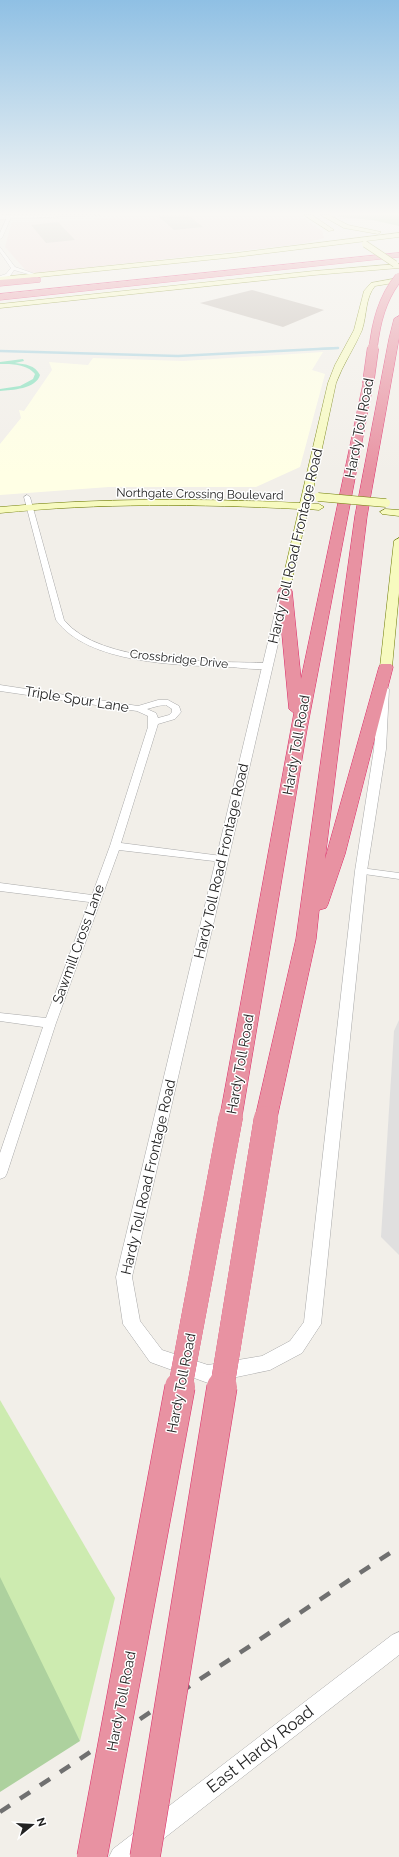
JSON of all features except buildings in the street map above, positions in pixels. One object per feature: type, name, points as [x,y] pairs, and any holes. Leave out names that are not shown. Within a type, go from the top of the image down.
[{"type":"highway","name":"Hardy Toll Road","points":[[92,1857],[232,1116],[299,729],[368,384],[383,302]]},
{"type":"highway","name":"Hardy Toll Road","points":[[144,1857],[266,1118],[306,939],[361,516],[394,338],[399,319]]},
{"type":"highway","points":[[285,591],[299,729]]},
{"type":"highway","points":[[306,939],[336,854],[386,667]]},
{"type":"main road","points":[[0,306],[41,302]]},
{"type":"main road","name":"Hardy Toll Road Frontage Road","points":[[285,591],[332,383],[339,365],[358,330],[363,302]]},
{"type":"main road","points":[[172,501],[174,491]]},
{"type":"main road","name":"Northgate Crossing Boulevard","points":[[293,495],[305,501]]},
{"type":"main road","name":"Northgate Crossing Boulevard","points":[[0,510],[43,496]]},
{"type":"main road","name":"Northgate Crossing Boulevard","points":[[26,501],[305,501],[386,507],[399,504]]},
{"type":"main road","name":"Northgate Crossing Boulevard","points":[[386,507],[399,513]]},
{"type":"main road","name":"Hardy Toll Road Frontage Road","points":[[386,667],[399,541]]},
{"type":"street","name":"Crossbridge Drive","points":[[26,501],[60,620],[74,635],[98,646],[152,659],[267,666]]},
{"type":"street","name":"Hardy Toll Road Frontage Road","points":[[285,591],[124,1277],[132,1324],[156,1356],[208,1374],[264,1364],[296,1347],[312,1324],[361,871],[380,749],[386,667]]},
{"type":"street","name":"Triple Spur Lane","points":[[0,688],[139,709],[153,719]]},
{"type":"street","points":[[139,709],[161,702],[168,703],[176,708],[177,712],[172,717],[153,719]]},
{"type":"street","name":"Sawmill Cross Lane","points":[[0,1173],[50,1023],[94,899],[115,846],[153,719]]},
{"type":"street","points":[[115,846],[222,859]]},
{"type":"street","points":[[361,871],[399,876]]},
{"type":"street","points":[[0,887],[94,899]]},
{"type":"street","points":[[0,1017],[50,1023]]},
{"type":"street","name":"East Hardy Road","points":[[121,1857],[399,1642]]},
{"type":"shaded area","points":[[323,352],[312,370],[325,374],[300,467],[256,487],[109,487],[0,495],[0,444],[21,418],[19,410],[24,411],[52,370],[49,362],[88,365],[93,358],[183,361]]},
{"type":"shaded area","points":[[399,1020],[399,1255],[381,1237],[394,1031]]},
{"type":"green space","points":[[23,359],[24,361],[15,363],[33,367],[40,375],[38,380],[23,388],[0,391],[0,389],[20,386],[33,379],[35,374],[28,368],[19,365],[0,364],[0,362]]},
{"type":"green space","points":[[0,1400],[115,1598],[80,1741],[0,1586]]},
{"type":"green space","points":[[0,1577],[80,1741],[0,1792]]},
{"type":"waterway","points":[[0,351],[178,356],[338,348],[317,349]]},
{"type":"railway","points":[[0,1812],[399,1547]]}]
